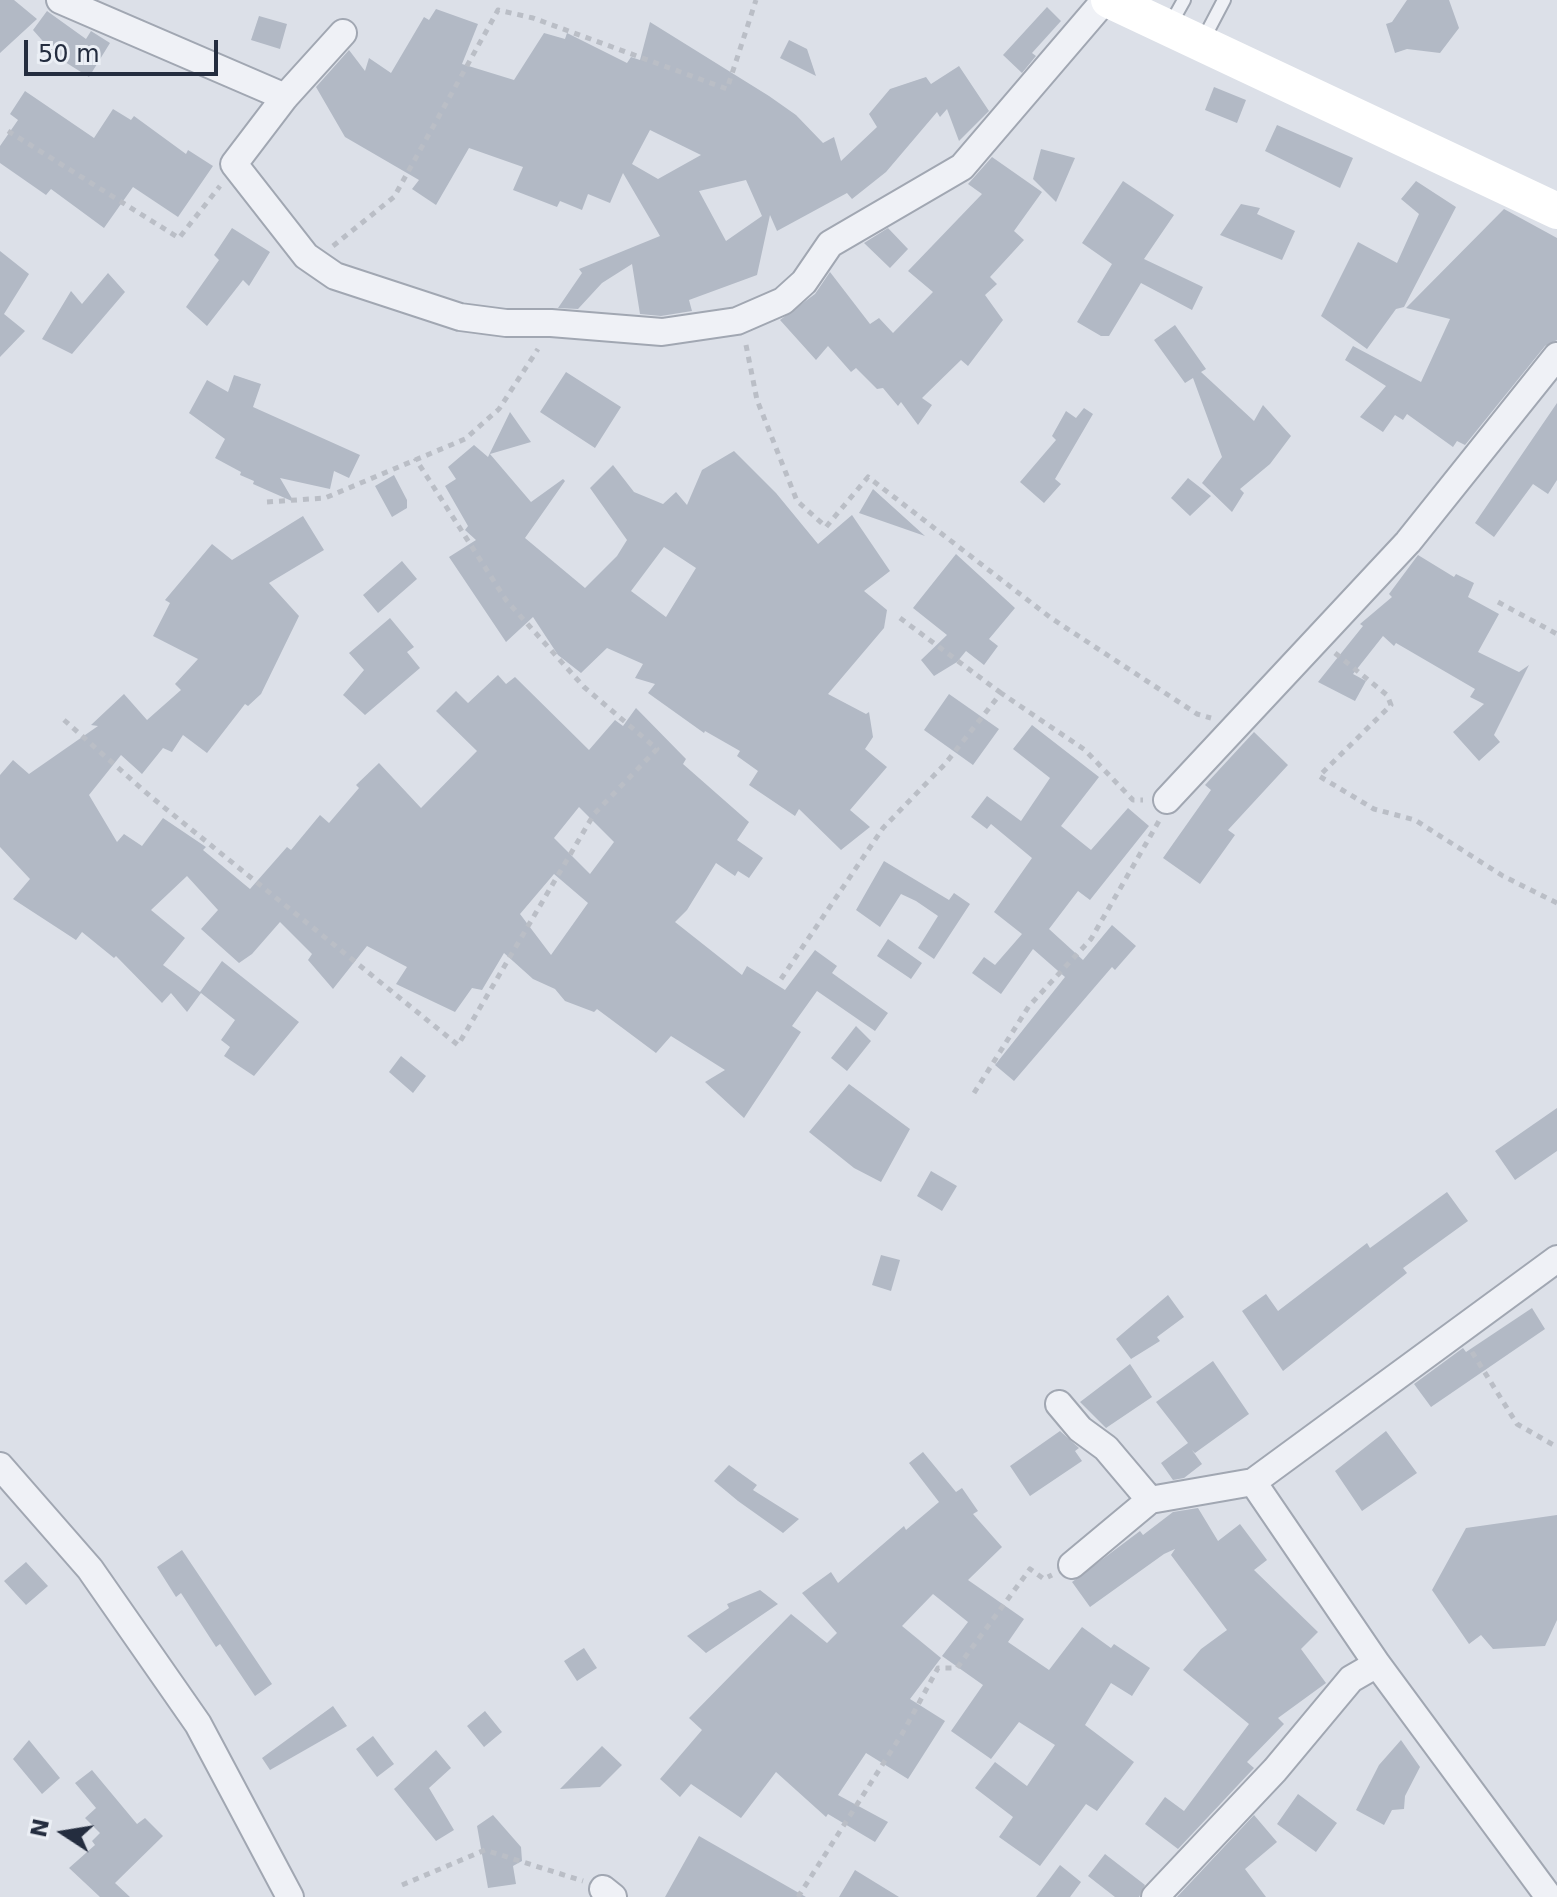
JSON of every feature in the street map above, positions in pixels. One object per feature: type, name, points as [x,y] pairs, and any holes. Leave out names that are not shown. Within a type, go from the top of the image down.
[{"type":"main road","points":[[1107,0],[1176,14],[1201,43],[1557,211]]},
{"type":"street","points":[[60,0],[285,97]]},
{"type":"street","points":[[343,33],[285,97],[235,166],[306,256],[335,276],[460,317],[506,323],[551,323],[662,332],[737,321],[783,301],[804,282],[830,244],[962,167],[1107,0]]},
{"type":"street","points":[[1167,800],[1408,542],[1557,356]]},
{"type":"street","points":[[1072,1565],[1150,1500],[1253,1482],[1557,1259]]},
{"type":"street","points":[[1059,1404],[1080,1429],[1106,1448],[1150,1500]]},
{"type":"street","points":[[0,1466],[90,1569],[198,1724],[290,1897]]},
{"type":"street","points":[[1253,1482],[1377,1664],[1550,1889]]},
{"type":"street","points":[[1155,1897],[1275,1770],[1351,1679],[1377,1664]]},
{"type":"lane","points":[[1201,43],[1224,0]]},
{"type":"path","points":[[314,262],[394,197],[498,10],[577,33],[727,89],[756,0]]},
{"type":"path","points":[[8,131],[179,238],[235,166]]},
{"type":"path","points":[[737,321],[749,350],[757,400],[797,501],[826,527],[868,477],[1051,618],[1197,714],[1238,724]]},
{"type":"path","points":[[267,502],[325,498],[465,439],[499,409],[551,323]]},
{"type":"path","points":[[64,720],[172,815],[458,1045],[594,814],[657,749],[584,687],[506,600],[415,458]]},
{"type":"path","points":[[1498,602],[1557,634]]},
{"type":"path","points":[[900,618],[1085,750],[1133,800],[1167,800],[1154,834],[1091,939],[1029,1006],[974,1093]]},
{"type":"path","points":[[1318,640],[1387,695],[1391,705],[1319,776],[1374,809],[1415,820],[1503,876],[1557,903]]},
{"type":"path","points":[[781,979],[883,828],[945,764],[1001,693]]},
{"type":"path","points":[[1459,1331],[1517,1424],[1557,1447]]},
{"type":"path","points":[[798,1897],[902,1734],[938,1668],[957,1668],[1030,1569],[1044,1579],[1072,1565]]},
{"type":"path","points":[[402,1885],[485,1850],[608,1893]]},
{"type":"building","points":[[0,0],[14,0],[37,19],[0,53]]},
{"type":"building","points":[[1407,0],[1449,0],[1459,28],[1440,53],[1407,49],[1395,53],[1386,24],[1392,22]]},
{"type":"building","points":[[1047,7],[1061,21],[1032,53],[1036,56],[1022,73],[1003,55]]},
{"type":"building","points":[[436,9],[478,24],[462,64],[514,80],[544,33],[565,39],[567,33],[627,63],[631,57],[640,60],[650,22],[769,96],[796,115],[823,143],[834,137],[841,161],[877,127],[869,114],[890,89],[926,77],[931,84],[959,66],[989,111],[959,141],[947,109],[940,117],[937,112],[886,172],[852,199],[847,193],[777,231],[770,215],[757,275],[689,300],[692,311],[661,316],[640,314],[632,264],[602,283],[578,309],[558,308],[582,273],[579,269],[660,236],[623,173],[610,203],[588,194],[582,210],[560,201],[557,207],[513,190],[523,167],[469,148],[436,205],[412,189],[419,180],[345,137],[316,87],[349,50],[365,71],[369,58],[391,73],[424,17],[429,20]],"holes":[[[650,130],[701,155],[658,179],[632,164]],[[746,180],[762,216],[726,241],[699,191]]]},
{"type":"building","points":[[47,11],[86,39],[91,31],[110,43],[89,77],[57,57],[33,30]]},
{"type":"building","points":[[259,16],[287,24],[280,49],[251,40]]},
{"type":"building","points":[[789,40],[807,49],[816,76],[780,58]]},
{"type":"building","points":[[1214,87],[1246,100],[1237,123],[1205,110]]},
{"type":"building","points":[[25,91],[94,138],[113,109],[131,120],[134,116],[186,154],[188,150],[213,166],[178,217],[133,187],[104,228],[51,189],[46,195],[0,163],[0,146],[18,120],[10,114]]},
{"type":"building","points":[[1277,125],[1353,158],[1340,188],[1265,151]]},
{"type":"building","points":[[1041,149],[1075,158],[1056,202],[1033,179]]},
{"type":"building","points":[[992,157],[1042,192],[1014,231],[1024,240],[990,277],[997,284],[985,295],[1003,320],[968,366],[961,360],[922,398],[932,405],[918,425],[901,402],[898,406],[883,388],[877,389],[856,368],[851,372],[828,346],[816,360],[780,320],[815,294],[830,272],[870,324],[879,318],[893,333],[933,292],[908,271],[982,194],[968,184]]},
{"type":"building","points":[[1123,181],[1174,215],[1144,259],[1203,287],[1192,310],[1141,283],[1109,336],[1101,336],[1077,322],[1112,264],[1082,243]]},
{"type":"building","points":[[1416,181],[1456,207],[1404,307],[1396,309],[1367,349],[1321,316],[1358,242],[1397,263],[1419,214],[1401,199]]},
{"type":"building","points":[[1241,204],[1260,208],[1257,214],[1295,231],[1282,260],[1220,235]]},
{"type":"building","points":[[1504,209],[1557,238],[1557,340],[1545,346],[1465,445],[1457,441],[1453,447],[1407,414],[1403,420],[1395,415],[1383,432],[1360,417],[1386,386],[1345,360],[1353,346],[1421,382],[1450,319],[1406,308]]},
{"type":"building","points":[[232,228],[270,252],[249,286],[243,280],[207,326],[186,307],[219,260],[214,255]]},
{"type":"building","points":[[888,228],[908,249],[890,268],[864,243]]},
{"type":"building","points":[[0,251],[29,274],[4,314],[25,331],[0,357]]},
{"type":"building","points":[[108,273],[125,292],[72,354],[42,339],[71,291],[82,304]]},
{"type":"building","points":[[1175,325],[1206,369],[1201,372],[1254,421],[1263,405],[1291,436],[1270,464],[1240,489],[1244,493],[1232,512],[1202,483],[1222,457],[1193,378],[1185,383],[1154,340]]},
{"type":"building","points":[[566,372],[621,407],[595,448],[540,412]]},
{"type":"building","points":[[234,375],[261,384],[253,407],[360,455],[349,478],[334,471],[330,489],[280,478],[294,502],[253,484],[254,481],[240,475],[241,472],[215,458],[225,439],[189,413],[207,380],[228,392]]},
{"type":"building","points":[[1557,403],[1557,480],[1548,494],[1533,484],[1494,537],[1475,523]]},
{"type":"building","points":[[1084,408],[1093,414],[1055,479],[1061,484],[1044,503],[1020,482],[1056,440],[1052,436],[1066,411],[1076,418]]},
{"type":"building","points":[[510,412],[531,442],[490,454],[531,502],[563,479],[565,481],[525,538],[585,588],[617,556],[627,540],[590,488],[613,465],[634,492],[663,504],[676,492],[687,505],[702,470],[734,451],[776,493],[818,544],[852,515],[890,571],[864,591],[887,610],[884,628],[828,694],[866,714],[869,712],[873,737],[865,749],[887,767],[850,810],[870,827],[841,850],[799,809],[795,816],[749,785],[758,771],[737,756],[740,751],[704,733],[648,693],[655,684],[635,678],[643,664],[607,648],[581,673],[558,655],[533,617],[506,642],[449,557],[476,540],[465,530],[468,526],[445,486],[456,479],[448,467],[474,445],[488,457]],"holes":[[[664,547],[696,568],[666,617],[631,591]]]},
{"type":"building","points":[[394,475],[407,500],[407,508],[392,517],[375,486]]},
{"type":"building","points":[[1188,478],[1211,496],[1190,516],[1171,498]]},
{"type":"building","points":[[873,489],[925,536],[859,513]]},
{"type":"building","points":[[303,516],[324,550],[269,583],[299,616],[261,694],[248,706],[245,704],[207,753],[183,735],[172,752],[163,748],[142,774],[121,755],[89,795],[117,842],[124,834],[142,846],[163,818],[206,847],[203,850],[250,889],[287,847],[291,850],[320,815],[329,823],[359,788],[356,785],[379,763],[421,808],[477,751],[436,711],[456,691],[468,703],[498,675],[506,684],[515,677],[589,750],[615,720],[623,726],[636,708],[686,759],[683,764],[749,822],[737,840],[763,858],[749,878],[738,871],[735,876],[716,863],[687,910],[675,922],[742,975],[747,966],[785,990],[815,950],[837,966],[832,973],[888,1013],[875,1031],[817,991],[792,1026],[801,1032],[744,1118],[705,1082],[725,1070],[671,1036],[656,1053],[597,1009],[594,1012],[565,1001],[555,989],[533,979],[504,953],[482,990],[472,988],[455,1012],[396,984],[407,967],[367,946],[333,989],[308,960],[312,954],[280,922],[252,954],[239,963],[201,929],[218,910],[187,876],[151,910],[185,938],[163,965],[200,992],[222,961],[299,1022],[254,1076],[224,1056],[230,1047],[221,1040],[235,1020],[201,993],[187,1012],[171,993],[162,1003],[116,956],[114,958],[82,932],[76,940],[13,899],[30,879],[0,847],[0,775],[13,760],[29,774],[98,726],[91,725],[124,694],[147,720],[181,690],[175,684],[198,659],[153,636],[170,603],[165,600],[212,544],[232,560]],"holes":[[[579,807],[614,842],[590,874],[554,838]],[[554,874],[588,903],[551,955],[520,914]]]},
{"type":"building","points":[[956,554],[1015,608],[989,639],[998,646],[984,665],[966,651],[957,662],[934,676],[921,660],[947,635],[913,608]]},
{"type":"building","points":[[1418,555],[1454,577],[1456,574],[1474,583],[1468,597],[1499,614],[1478,652],[1519,672],[1529,665],[1494,735],[1500,742],[1479,761],[1453,732],[1484,704],[1470,697],[1475,689],[1396,643],[1394,646],[1383,636],[1353,674],[1366,681],[1355,701],[1318,682],[1363,626],[1360,624],[1392,597],[1389,594]]},
{"type":"building","points":[[402,561],[417,579],[378,613],[363,595]]},
{"type":"building","points":[[390,618],[414,647],[407,652],[420,668],[365,715],[343,695],[364,670],[349,653]]},
{"type":"building","points":[[949,694],[999,729],[973,765],[924,730]]},
{"type":"building","points":[[1032,725],[1099,777],[1061,826],[1091,850],[1128,808],[1149,826],[1090,900],[1078,891],[1049,929],[1083,960],[1112,925],[1136,946],[1115,970],[1112,967],[1014,1081],[995,1065],[1065,977],[1033,949],[1001,994],[972,973],[984,957],[995,965],[1022,934],[994,912],[1032,858],[991,824],[987,829],[971,817],[987,796],[1021,821],[1050,778],[1013,749]]},
{"type":"building","points":[[1254,732],[1288,765],[1228,830],[1235,835],[1200,884],[1163,858],[1211,790],[1205,785]]},
{"type":"building","points":[[884,861],[949,900],[954,893],[970,904],[934,959],[918,948],[938,916],[916,901],[901,894],[880,927],[856,910]]},
{"type":"building","points":[[888,939],[922,963],[911,979],[877,956]]},
{"type":"building","points":[[856,1026],[871,1041],[847,1071],[831,1058]]},
{"type":"building","points":[[401,1056],[426,1076],[413,1093],[389,1072]]},
{"type":"building","points":[[849,1084],[910,1129],[881,1182],[854,1168],[809,1132]]},
{"type":"building","points":[[1557,1108],[1557,1151],[1515,1180],[1495,1151]]},
{"type":"building","points":[[931,1171],[957,1186],[942,1211],[917,1196]]},
{"type":"building","points":[[1447,1192],[1468,1221],[1403,1268],[1407,1273],[1283,1371],[1242,1311],[1266,1294],[1278,1311],[1367,1243],[1370,1248]]},
{"type":"building","points":[[881,1255],[900,1260],[891,1291],[872,1285]]},
{"type":"building","points":[[1168,1295],[1184,1317],[1157,1337],[1160,1341],[1131,1359],[1116,1339]]},
{"type":"building","points":[[1532,1308],[1545,1329],[1431,1407],[1414,1384],[1463,1348],[1466,1352]]},
{"type":"building","points":[[1213,1361],[1249,1414],[1195,1453],[1192,1450],[1202,1464],[1184,1478],[1173,1480],[1161,1463],[1188,1443],[1156,1402]]},
{"type":"building","points":[[1130,1364],[1152,1397],[1106,1428],[1080,1402]]},
{"type":"building","points":[[1060,1431],[1079,1448],[1075,1451],[1082,1461],[1030,1496],[1010,1466]]},
{"type":"building","points":[[1386,1431],[1417,1473],[1362,1511],[1335,1471]]},
{"type":"building","points":[[923,1452],[956,1492],[962,1488],[978,1511],[973,1514],[1002,1547],[968,1580],[1024,1619],[1008,1642],[1049,1670],[1082,1627],[1111,1648],[1114,1644],[1150,1668],[1132,1696],[1111,1683],[1085,1725],[1134,1762],[1097,1811],[1086,1804],[1040,1866],[999,1837],[1013,1817],[975,1788],[995,1762],[1027,1786],[1055,1745],[1019,1722],[991,1759],[951,1731],[983,1685],[942,1656],[968,1622],[933,1594],[902,1626],[941,1658],[910,1699],[945,1721],[908,1779],[866,1753],[838,1795],[888,1822],[875,1842],[828,1814],[826,1817],[776,1772],[741,1818],[691,1784],[680,1797],[660,1779],[702,1730],[689,1718],[791,1614],[827,1643],[837,1633],[802,1593],[831,1572],[838,1583],[904,1526],[906,1530],[939,1502],[909,1463]]},
{"type":"building","points":[[729,1465],[757,1485],[753,1490],[799,1519],[783,1533],[738,1501],[714,1481]]},
{"type":"building","points":[[1198,1508],[1218,1541],[1240,1524],[1267,1560],[1254,1570],[1318,1632],[1301,1649],[1326,1683],[1278,1718],[1284,1724],[1247,1762],[1254,1768],[1178,1849],[1145,1824],[1165,1797],[1184,1811],[1249,1724],[1183,1670],[1201,1649],[1227,1630],[1171,1555],[1175,1549],[1090,1607],[1072,1582],[1140,1531],[1143,1535],[1173,1512]]},
{"type":"building","points":[[1557,1515],[1557,1620],[1545,1646],[1493,1649],[1481,1635],[1469,1644],[1432,1590],[1466,1528]]},
{"type":"building","points":[[182,1550],[272,1684],[255,1696],[220,1644],[216,1647],[181,1593],[176,1597],[157,1567]]},
{"type":"building","points":[[26,1562],[48,1586],[26,1605],[4,1581]]},
{"type":"building","points":[[760,1590],[778,1604],[706,1653],[687,1636],[729,1608],[727,1604]]},
{"type":"building","points":[[584,1648],[597,1668],[577,1681],[564,1661]]},
{"type":"building","points":[[333,1706],[347,1726],[270,1770],[262,1758]]},
{"type":"building","points":[[485,1711],[502,1732],[484,1747],[467,1726]]},
{"type":"building","points":[[373,1736],[394,1764],[377,1777],[356,1749]]},
{"type":"building","points":[[29,1740],[60,1778],[42,1794],[13,1759]]},
{"type":"building","points":[[1401,1740],[1420,1767],[1405,1796],[1404,1809],[1392,1810],[1384,1825],[1356,1810],[1379,1765]]},
{"type":"building","points":[[602,1746],[622,1765],[600,1787],[560,1789]]},
{"type":"building","points":[[436,1750],[451,1768],[429,1788],[454,1830],[436,1841],[394,1789]]},
{"type":"building","points":[[92,1770],[137,1824],[145,1818],[163,1836],[115,1883],[130,1897],[100,1897],[69,1868],[95,1845],[92,1841],[100,1833],[85,1818],[96,1808],[75,1783]]},
{"type":"building","points":[[1298,1794],[1337,1823],[1316,1852],[1277,1824]]},
{"type":"building","points":[[493,1815],[521,1847],[522,1861],[513,1866],[516,1884],[488,1888],[477,1826]]},
{"type":"building","points":[[1254,1815],[1277,1842],[1245,1869],[1266,1897],[1177,1897]]},
{"type":"building","points":[[699,1836],[806,1897],[665,1897]]},
{"type":"building","points":[[1105,1854],[1145,1885],[1139,1897],[1115,1897],[1088,1876]]},
{"type":"building","points":[[1060,1865],[1081,1882],[1070,1897],[1036,1897]]},
{"type":"building","points":[[855,1870],[899,1897],[839,1897]]}]
